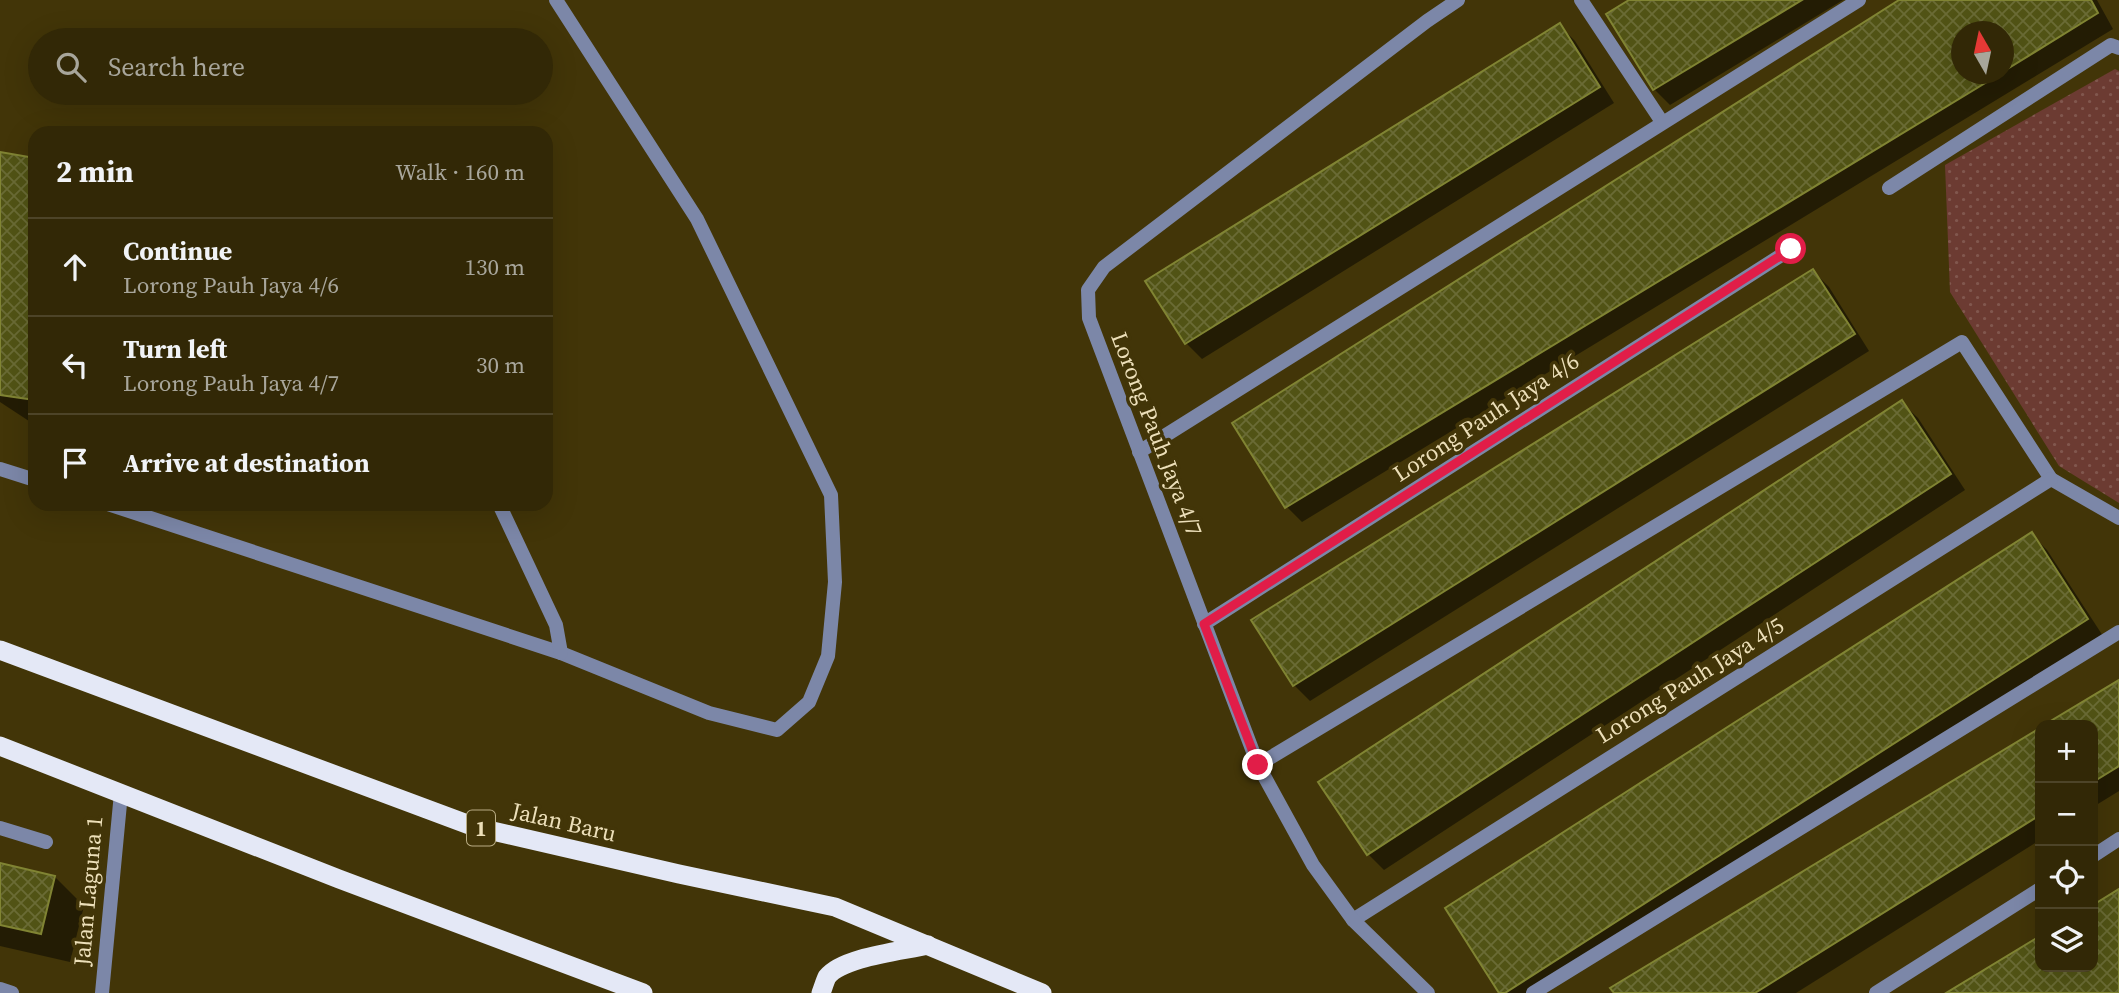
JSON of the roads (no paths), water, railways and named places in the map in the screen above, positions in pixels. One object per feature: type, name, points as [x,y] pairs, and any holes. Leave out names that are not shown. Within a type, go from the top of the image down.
[{"type":"highway","name":"Jalan Baru","points":[[0,650],[475,827],[835,907],[1042,993]]},
{"type":"highway","points":[[0,746],[611,986],[643,993]]},
{"type":"highway","points":[[821,993],[827,978],[844,965],[928,945]]},
{"type":"street","points":[[129,511],[561,653],[709,713],[777,730],[809,702],[828,656],[835,582],[831,495],[697,219],[556,0]]},
{"type":"street","name":"Lorong Pauh Jaya 4/7","points":[[1428,993],[1353,920],[1313,865],[1258,765],[1089,318],[1088,290],[1115,259],[1458,0]]},
{"type":"street","points":[[1581,0],[1662,122]]},
{"type":"street","points":[[1139,452],[1859,0]]},
{"type":"street","points":[[1889,188],[2110,46],[2119,48]]},
{"type":"street","name":"Lorong Pauh Jaya 4/6","points":[[1204,624],[1791,249]]},
{"type":"street","points":[[1258,765],[1962,342],[2052,479],[2119,518]]},
{"type":"street","points":[[0,468],[28,478]]},
{"type":"street","name":"Lorong Pauh Jaya 4/5","points":[[1353,920],[2052,479]]},
{"type":"street","points":[[502,511],[556,625],[561,653]]},
{"type":"street","points":[[1533,993],[2119,632]]},
{"type":"street","name":"Jalan Laguna 1","points":[[102,993],[121,793]]},
{"type":"street","points":[[0,828],[46,842]]},
{"type":"street","points":[[2098,853],[2119,839]]},
{"type":"street","points":[[1876,993],[2035,892]]},
{"type":"street","points":[[0,989],[12,993]]}]
